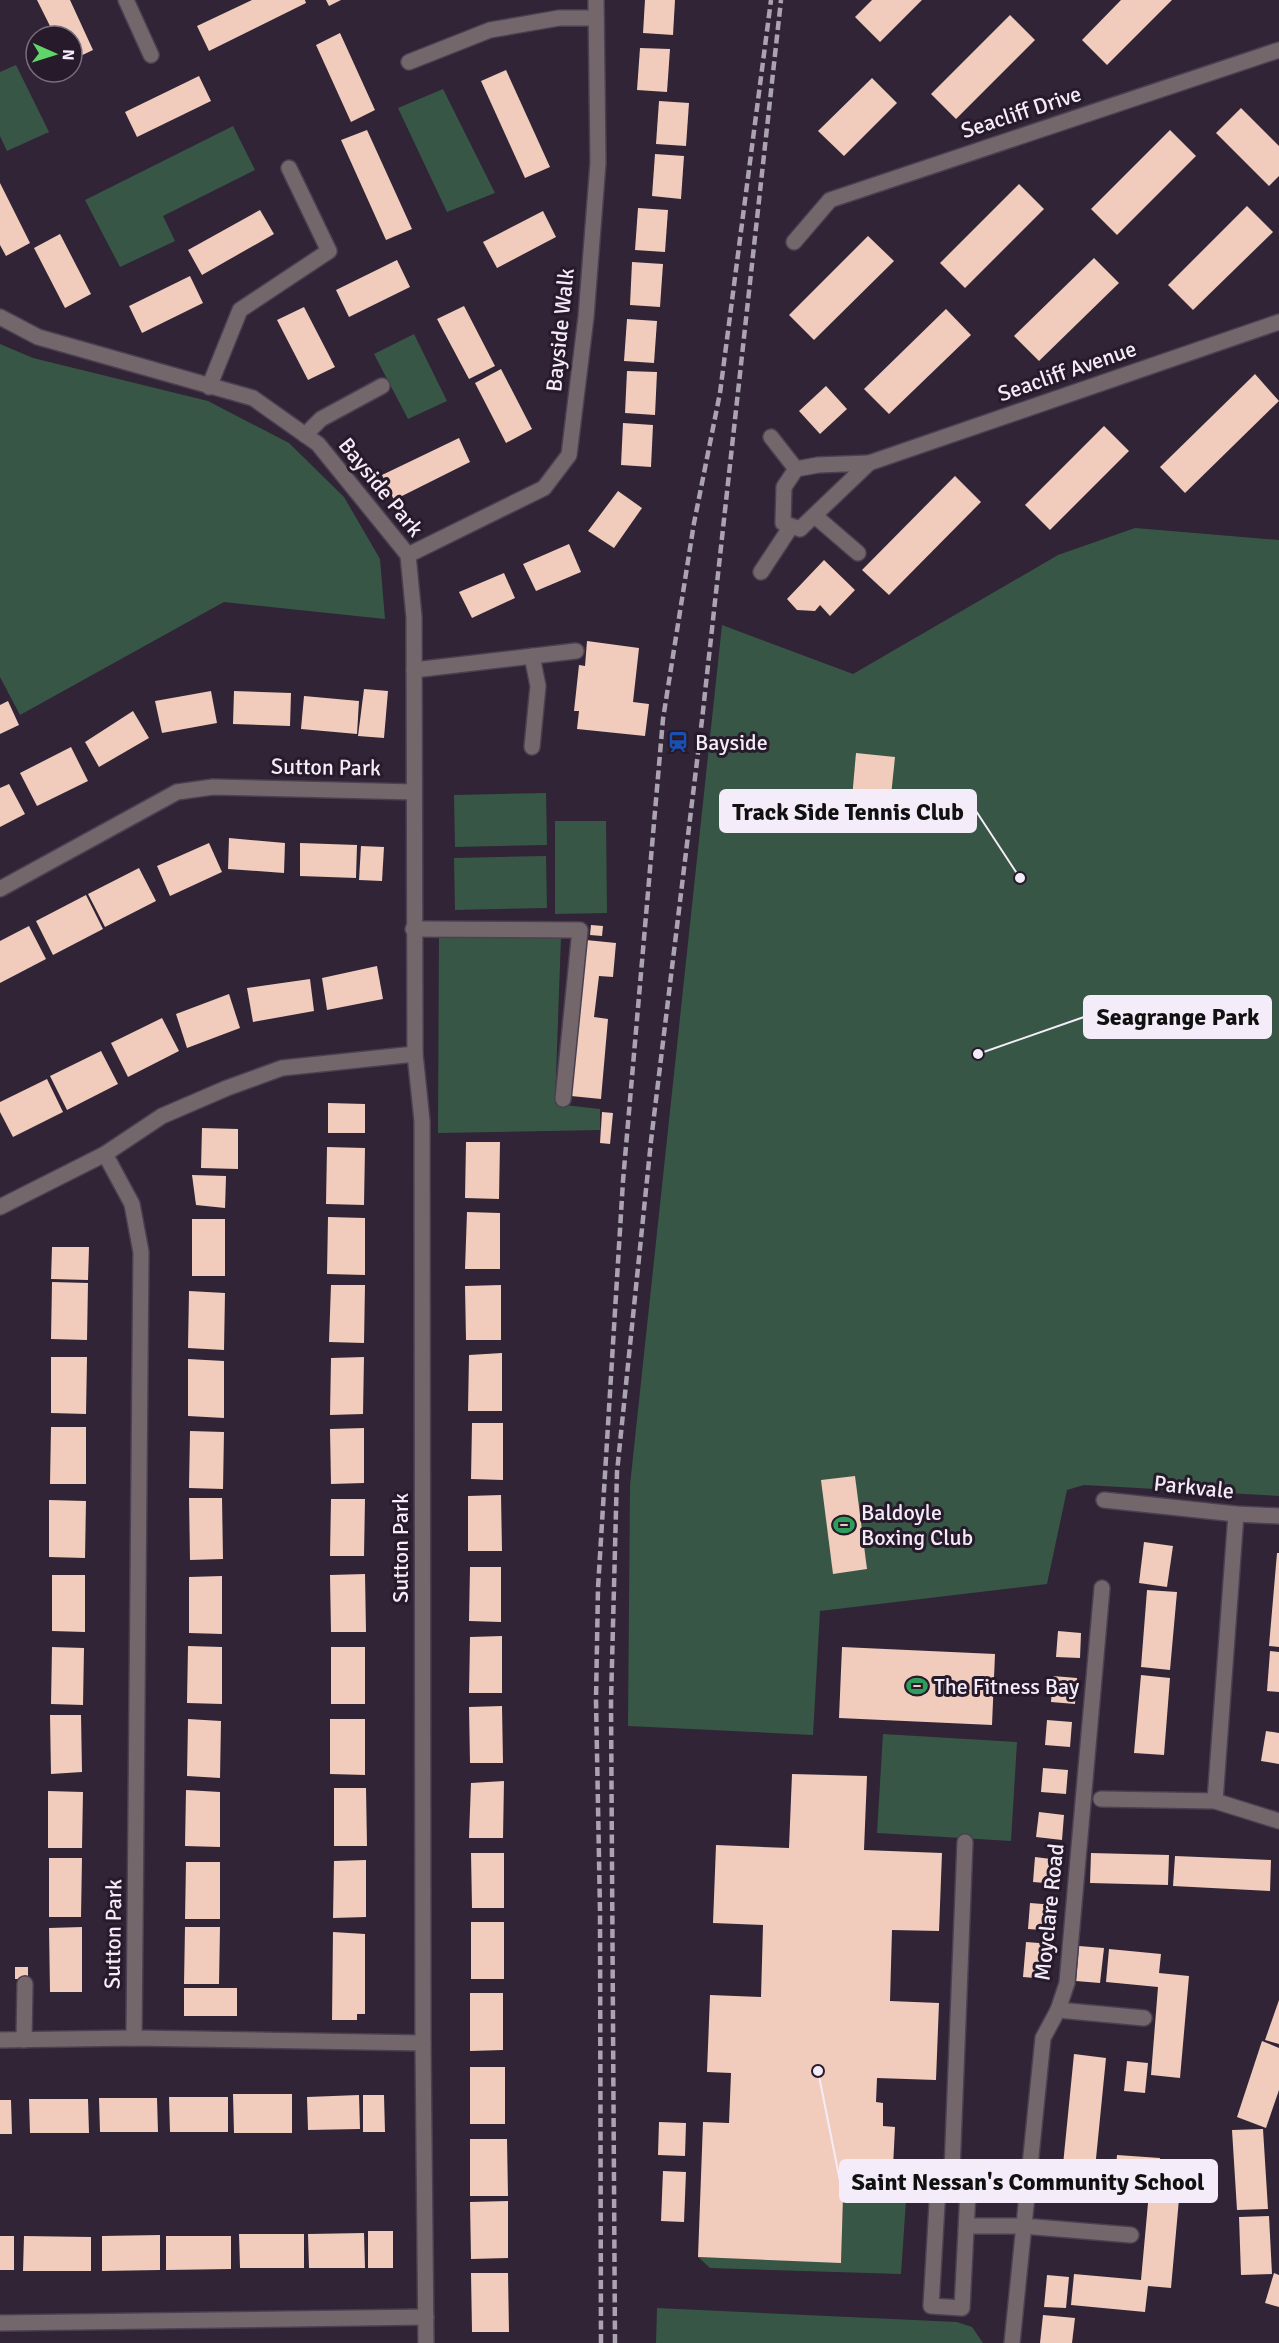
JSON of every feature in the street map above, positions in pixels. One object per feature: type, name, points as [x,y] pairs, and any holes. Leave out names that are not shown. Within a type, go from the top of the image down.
[{"type":"street","points":[[126,0],[151,55]]},
{"type":"street","name":"Bayside Walk","points":[[408,555],[544,488],[569,455],[586,317],[598,163],[596,0]]},
{"type":"street","points":[[409,62],[490,30],[559,18],[596,18]]},
{"type":"street","name":"Seacliff Drive","points":[[794,242],[830,200],[1279,50]]},
{"type":"street","points":[[209,387],[240,310],[329,251],[289,168]]},
{"type":"street","name":"Bayside Park","points":[[0,317],[38,337],[254,398],[318,444],[408,555],[414,617],[414,792]]},
{"type":"street","name":"Seacliff Avenue","points":[[796,469],[818,465],[869,463],[1279,322]]},
{"type":"street","points":[[305,435],[321,419],[382,386]]},
{"type":"street","points":[[761,572],[790,528],[783,523],[784,487],[796,469],[771,437]]},
{"type":"street","name":"Seacliff Avenue","points":[[790,528],[800,529],[869,463]]},
{"type":"street","points":[[815,516],[858,553]]},
{"type":"street","points":[[414,670],[576,651]]},
{"type":"street","points":[[532,656],[538,686],[532,747]]},
{"type":"street","name":"Sutton Park","points":[[0,889],[177,792],[213,787],[414,792],[415,1054],[422,1120],[423,2043],[426,2343]]},
{"type":"street","points":[[413,929],[580,930],[563,1099]]},
{"type":"street","points":[[0,1207],[105,1154],[162,1116],[227,1088],[282,1068],[415,1054]]},
{"type":"street","name":"Sutton Park","points":[[105,1154],[132,1204],[141,1252],[134,2038]]},
{"type":"street","name":"Parkvale","points":[[1104,1500],[1236,1514],[1279,1516]]},
{"type":"street","points":[[1215,1801],[1236,1514]]},
{"type":"street","name":"Moyclare Road","points":[[1012,2343],[1043,2038],[1058,2010],[1067,1983],[1102,1588]]},
{"type":"street","points":[[1101,1799],[1215,1801],[1279,1821]]},
{"type":"street","points":[[952,2171],[965,1842]]},
{"type":"street","points":[[24,2040],[25,1984]]},
{"type":"street","points":[[1058,2010],[1144,2018]]},
{"type":"street","points":[[0,2040],[134,2038],[423,2043]]},
{"type":"street","points":[[939,2170],[969,2172],[968,2226],[962,2308],[931,2306],[939,2170]]},
{"type":"street","points":[[968,2226],[1023,2226],[1131,2235]]},
{"type":"street","points":[[0,2323],[426,2316]]},
{"type":"green space","points":[[16,65],[49,132],[7,151],[0,136],[0,72]]},
{"type":"green space","points":[[443,89],[495,193],[447,212],[398,108]]},
{"type":"green space","points":[[233,126],[255,170],[163,216],[175,241],[120,267],[85,200]]},
{"type":"green space","points":[[414,334],[447,401],[408,419],[374,354]]},
{"type":"green space","points":[[0,344],[33,358],[208,401],[289,443],[344,497],[380,559],[385,619],[224,602],[20,715],[0,677]]},
{"type":"green space","points":[[1135,528],[1279,540],[1279,1496],[1084,1485],[1067,1490],[1047,1584],[820,1611],[813,1735],[628,1726],[630,1485],[722,625],[853,674],[1058,555]]},
{"type":"green space","points":[[546,793],[547,845],[455,847],[454,795]]},
{"type":"green space","points":[[555,821],[606,821],[607,913],[555,914]]},
{"type":"green space","points":[[546,856],[547,908],[455,910],[454,858]]},
{"type":"green space","points":[[439,937],[561,937],[555,1104],[600,1109],[600,1130],[438,1133]]},
{"type":"green space","points":[[883,1734],[1017,1742],[1011,1841],[877,1833]]},
{"type":"green space","points":[[844,2166],[893,2167],[908,2171],[901,2274],[710,2268],[698,2257],[841,2262]]},
{"type":"green space","points":[[657,2308],[957,2322],[972,2327],[983,2343],[656,2343]]},
{"type":"building","points":[[37,0],[70,0],[81,24],[49,24]]},
{"type":"building","points":[[252,0],[305,0],[306,3],[209,51],[197,26]]},
{"type":"building","points":[[326,0],[341,0],[329,6]]},
{"type":"building","points":[[645,0],[675,0],[673,35],[643,33]]},
{"type":"building","points":[[872,0],[922,0],[880,42],[855,17]]},
{"type":"building","points":[[1121,0],[1172,0],[1107,65],[1082,40]]},
{"type":"building","points":[[1010,15],[1035,40],[956,119],[931,94]]},
{"type":"building","points":[[84,30],[93,50],[84,54]]},
{"type":"building","points":[[340,33],[375,110],[351,122],[316,45]]},
{"type":"building","points":[[640,48],[670,49],[667,92],[637,90]]},
{"type":"building","points":[[506,70],[550,167],[525,178],[481,81]]},
{"type":"building","points":[[199,76],[211,101],[137,137],[125,112]]},
{"type":"building","points":[[872,78],[897,103],[844,156],[818,131]]},
{"type":"building","points":[[659,101],[689,103],[686,146],[656,144]]},
{"type":"building","points":[[1241,108],[1279,146],[1279,176],[1269,186],[1216,133]]},
{"type":"building","points":[[367,130],[412,229],[386,240],[341,140]]},
{"type":"building","points":[[1170,130],[1196,156],[1117,235],[1091,209]]},
{"type":"building","points":[[655,154],[684,156],[681,199],[652,196]]},
{"type":"building","points":[[0,183],[30,243],[6,256],[0,245]]},
{"type":"building","points":[[1019,184],[1044,209],[965,288],[940,263]]},
{"type":"building","points":[[1247,206],[1273,232],[1193,310],[1168,285]]},
{"type":"building","points":[[638,208],[668,210],[665,252],[635,250]]},
{"type":"building","points":[[260,210],[274,234],[202,275],[188,250]]},
{"type":"building","points":[[543,211],[556,237],[497,268],[483,242]]},
{"type":"building","points":[[60,234],[91,294],[65,308],[34,248]]},
{"type":"building","points":[[868,236],[894,261],[814,340],[789,315]]},
{"type":"building","points":[[1094,258],[1119,283],[1039,361],[1014,336]]},
{"type":"building","points":[[397,260],[410,287],[349,317],[336,290]]},
{"type":"building","points":[[632,262],[663,264],[660,307],[630,305]]},
{"type":"building","points":[[190,276],[203,303],[142,333],[129,306]]},
{"type":"building","points":[[464,306],[495,366],[469,379],[437,319]]},
{"type":"building","points":[[304,307],[335,367],[308,380],[277,320]]},
{"type":"building","points":[[946,309],[971,335],[889,414],[864,389]]},
{"type":"building","points":[[627,319],[657,321],[654,363],[624,361]]},
{"type":"building","points":[[501,369],[532,429],[506,443],[475,383]]},
{"type":"building","points":[[627,371],[657,372],[655,415],[625,413]]},
{"type":"building","points":[[1255,374],[1279,401],[1185,493],[1160,467]]},
{"type":"building","points":[[826,386],[847,409],[820,434],[799,411]]},
{"type":"building","points":[[623,423],[653,425],[651,467],[621,465]]},
{"type":"building","points":[[1104,426],[1129,451],[1050,530],[1025,505]]},
{"type":"building","points":[[459,438],[470,462],[394,500],[382,475]]},
{"type":"building","points":[[955,476],[981,502],[889,595],[862,570]]},
{"type":"building","points":[[618,491],[642,508],[614,548],[588,531]]},
{"type":"building","points":[[569,544],[581,572],[536,591],[523,564]]},
{"type":"building","points":[[824,560],[855,590],[830,616],[820,605],[815,611],[797,610],[787,599]]},
{"type":"building","points":[[504,573],[515,598],[472,618],[459,592]]},
{"type":"building","points":[[587,641],[639,648],[633,702],[649,704],[645,736],[577,729],[579,711],[574,711],[579,665],[585,666]]},
{"type":"building","points":[[364,689],[388,691],[384,738],[358,736]]},
{"type":"building","points":[[211,691],[217,723],[162,733],[155,701]]},
{"type":"building","points":[[234,691],[291,693],[290,726],[233,724]]},
{"type":"building","points":[[304,696],[359,701],[357,734],[301,729]]},
{"type":"building","points":[[8,701],[19,725],[0,734],[0,705]]},
{"type":"building","points":[[133,711],[149,738],[99,767],[85,742]]},
{"type":"building","points":[[71,747],[88,781],[37,806],[20,773]]},
{"type":"building","points":[[856,753],[895,757],[888,825],[850,821]]},
{"type":"building","points":[[9,784],[25,814],[0,827],[0,788]]},
{"type":"building","points":[[229,838],[285,843],[284,873],[228,869]]},
{"type":"building","points":[[209,843],[222,872],[170,896],[157,866]]},
{"type":"building","points":[[300,843],[357,845],[356,878],[300,876]]},
{"type":"building","points":[[361,846],[384,847],[382,881],[359,880]]},
{"type":"building","points":[[139,868],[156,901],[105,927],[88,894]]},
{"type":"building","points":[[86,895],[103,929],[53,955],[36,921]]},
{"type":"building","points":[[591,925],[603,926],[602,936],[590,935]]},
{"type":"building","points":[[29,926],[46,959],[0,983],[0,941]]},
{"type":"building","points":[[586,940],[616,943],[613,977],[599,976],[594,1017],[608,1019],[601,1099],[571,1096]]},
{"type":"building","points":[[377,966],[383,999],[327,1010],[322,978]]},
{"type":"building","points":[[310,979],[314,1011],[253,1022],[247,988]]},
{"type":"building","points":[[229,994],[240,1028],[187,1048],[176,1014]]},
{"type":"building","points":[[162,1018],[179,1051],[128,1077],[111,1043]]},
{"type":"building","points":[[101,1051],[118,1084],[67,1110],[50,1076]]},
{"type":"building","points":[[47,1079],[63,1112],[13,1137],[0,1112],[0,1102]]},
{"type":"building","points":[[328,1103],[365,1104],[365,1133],[328,1133]]},
{"type":"building","points":[[602,1112],[613,1113],[610,1144],[600,1143]]},
{"type":"building","points":[[202,1128],[238,1129],[238,1169],[201,1168]]},
{"type":"building","points":[[466,1142],[500,1142],[499,1199],[465,1198]]},
{"type":"building","points":[[327,1147],[365,1148],[364,1205],[326,1204]]},
{"type":"building","points":[[192,1175],[226,1176],[225,1208],[196,1205]]},
{"type":"building","points":[[467,1212],[500,1213],[500,1269],[465,1269]]},
{"type":"building","points":[[328,1217],[365,1218],[365,1275],[327,1274]]},
{"type":"building","points":[[192,1219],[225,1219],[225,1276],[192,1276]]},
{"type":"building","points":[[52,1247],[89,1247],[88,1280],[51,1279]]},
{"type":"building","points":[[52,1282],[88,1283],[87,1340],[51,1339]]},
{"type":"building","points":[[331,1285],[365,1285],[364,1343],[329,1342]]},
{"type":"building","points":[[501,1285],[501,1340],[466,1340],[465,1286]]},
{"type":"building","points":[[189,1291],[225,1293],[224,1350],[188,1348]]},
{"type":"building","points":[[502,1353],[502,1411],[468,1411],[469,1355]]},
{"type":"building","points":[[51,1357],[87,1357],[86,1414],[51,1413]]},
{"type":"building","points":[[364,1357],[363,1414],[330,1415],[331,1358]]},
{"type":"building","points":[[188,1359],[224,1361],[224,1418],[188,1416]]},
{"type":"building","points":[[472,1423],[503,1423],[503,1480],[471,1479]]},
{"type":"building","points":[[51,1427],[86,1427],[86,1484],[50,1484]]},
{"type":"building","points":[[364,1428],[364,1483],[331,1484],[330,1429]]},
{"type":"building","points":[[190,1431],[224,1432],[223,1489],[189,1488]]},
{"type":"building","name":"Baldoyle Boxing Club","points":[[855,1476],[867,1569],[833,1574],[821,1480]]},
{"type":"building","points":[[501,1495],[502,1551],[468,1551],[468,1496]]},
{"type":"building","points":[[189,1498],[222,1498],[223,1559],[190,1560]]},
{"type":"building","points":[[331,1499],[365,1499],[364,1556],[330,1556]]},
{"type":"building","points":[[49,1500],[86,1501],[85,1558],[49,1557]]},
{"type":"building","points":[[1144,1542],[1173,1546],[1167,1587],[1139,1583]]},
{"type":"building","points":[[1277,1553],[1279,1553],[1279,1647],[1269,1646]]},
{"type":"building","points":[[470,1567],[501,1567],[501,1622],[469,1621]]},
{"type":"building","points":[[365,1574],[366,1632],[331,1632],[330,1575]]},
{"type":"building","points":[[52,1575],[85,1575],[85,1632],[52,1631]]},
{"type":"building","points":[[222,1576],[222,1634],[189,1633],[189,1577]]},
{"type":"building","points":[[1147,1590],[1177,1592],[1170,1670],[1141,1667]]},
{"type":"building","points":[[1058,1631],[1081,1633],[1080,1658],[1056,1657]]},
{"type":"building","points":[[502,1636],[502,1693],[469,1693],[470,1637]]},
{"type":"building","points":[[188,1646],[222,1647],[222,1704],[187,1703]]},
{"type":"building","points":[[52,1647],[84,1648],[83,1705],[51,1704]]},
{"type":"building","points":[[331,1647],[365,1647],[365,1704],[331,1704]]},
{"type":"building","name":"The Fitness Bay","points":[[842,1647],[995,1654],[992,1725],[839,1718]]},
{"type":"building","points":[[1270,1651],[1279,1652],[1279,1692],[1267,1691]]},
{"type":"building","points":[[1141,1675],[1170,1678],[1164,1755],[1134,1753]]},
{"type":"building","points":[[1053,1676],[1077,1678],[1075,1704],[1051,1702]]},
{"type":"building","points":[[502,1706],[503,1763],[470,1763],[469,1707]]},
{"type":"building","points":[[50,1715],[81,1715],[82,1772],[51,1774]]},
{"type":"building","points":[[188,1719],[221,1721],[220,1778],[187,1776]]},
{"type":"building","points":[[330,1719],[365,1719],[365,1775],[330,1774]]},
{"type":"building","points":[[1047,1720],[1072,1722],[1070,1747],[1045,1745]]},
{"type":"building","points":[[1266,1731],[1279,1733],[1279,1764],[1261,1761]]},
{"type":"building","points":[[1043,1768],[1068,1770],[1066,1794],[1041,1792]]},
{"type":"building","points":[[792,1774],[867,1776],[864,1850],[942,1853],[939,1931],[892,1930],[890,2001],[939,2003],[936,2080],[877,2078],[876,2102],[883,2103],[883,2126],[895,2127],[893,2167],[844,2166],[841,2263],[698,2257],[703,2122],[729,2123],[731,2073],[707,2072],[710,1995],[761,1997],[763,1925],[713,1923],[716,1845],[789,1848]]},
{"type":"building","points":[[504,1781],[503,1838],[469,1838],[471,1783]]},
{"type":"building","points":[[334,1788],[366,1788],[367,1846],[334,1846]]},
{"type":"building","points":[[186,1790],[220,1792],[220,1847],[185,1846]]},
{"type":"building","points":[[48,1791],[83,1792],[82,1848],[48,1848]]},
{"type":"building","points":[[1039,1812],[1064,1815],[1062,1840],[1036,1837]]},
{"type":"building","points":[[471,1853],[504,1853],[504,1908],[472,1908]]},
{"type":"building","points":[[1091,1853],[1169,1855],[1168,1885],[1090,1883]]},
{"type":"building","points":[[1175,1856],[1271,1860],[1270,1891],[1173,1886]]},
{"type":"building","points":[[1035,1857],[1059,1860],[1057,1884],[1033,1882]]},
{"type":"building","points":[[49,1858],[82,1858],[81,1917],[49,1917]]},
{"type":"building","points":[[366,1860],[366,1917],[333,1918],[334,1861]]},
{"type":"building","points":[[186,1862],[220,1862],[220,1919],[185,1919]]},
{"type":"building","points":[[1030,1903],[1055,1905],[1054,1931],[1028,1929]]},
{"type":"building","points":[[471,1922],[504,1922],[504,1979],[471,1979]]},
{"type":"building","points":[[82,1927],[82,1992],[50,1992],[49,1928]]},
{"type":"building","points":[[185,1927],[220,1927],[219,1984],[184,1984]]},
{"type":"building","points":[[333,1932],[365,1934],[365,2014],[357,2014],[357,2020],[332,2020]]},
{"type":"building","points":[[1026,1942],[1052,1944],[1048,1979],[1023,1977]]},
{"type":"building","points":[[1079,1946],[1104,1948],[1100,1983],[1076,1981]]},
{"type":"building","points":[[1109,1949],[1161,1954],[1159,1973],[1189,1976],[1180,2078],[1151,2075],[1158,1987],[1106,1982]]},
{"type":"building","points":[[15,1967],[28,1967],[28,1979],[15,1979]]},
{"type":"building","points":[[184,1988],[237,1988],[237,2016],[184,2016]]},
{"type":"building","points":[[470,1993],[503,1993],[503,2050],[470,2051]]},
{"type":"building","points":[[1279,2000],[1279,2044],[1265,2040]]},
{"type":"building","points":[[1262,2041],[1279,2048],[1279,2090],[1266,2128],[1237,2117]]},
{"type":"building","points":[[1074,2054],[1106,2058],[1092,2199],[1060,2195]]},
{"type":"building","points":[[1127,2061],[1148,2063],[1145,2093],[1124,2091]]},
{"type":"building","points":[[470,2067],[505,2067],[505,2124],[470,2124]]},
{"type":"building","points":[[233,2094],[292,2094],[292,2133],[234,2133]]},
{"type":"building","points":[[359,2095],[360,2129],[308,2130],[307,2097]]},
{"type":"building","points":[[363,2095],[384,2095],[385,2132],[363,2132]]},
{"type":"building","points":[[169,2097],[228,2097],[228,2132],[170,2132]]},
{"type":"building","points":[[99,2098],[157,2098],[158,2132],[100,2132]]},
{"type":"building","points":[[29,2099],[88,2099],[89,2133],[30,2133]]},
{"type":"building","points":[[0,2100],[11,2100],[12,2134],[0,2134]]},
{"type":"building","points":[[659,2122],[686,2123],[685,2156],[658,2155]]},
{"type":"building","points":[[1263,2129],[1268,2209],[1237,2210],[1232,2130]]},
{"type":"building","points":[[470,2139],[507,2139],[508,2196],[470,2196]]},
{"type":"building","points":[[1117,2155],[1160,2158],[1158,2186],[1180,2188],[1171,2288],[1148,2286],[1145,2312],[1071,2305],[1074,2274],[1141,2280],[1149,2192],[1114,2189]]},
{"type":"building","points":[[663,2171],[686,2172],[684,2222],[661,2221]]},
{"type":"building","points":[[508,2201],[508,2258],[471,2259],[470,2202]]},
{"type":"building","points":[[1269,2216],[1272,2274],[1241,2275],[1239,2217]]},
{"type":"building","points":[[368,2231],[393,2231],[393,2268],[368,2268]]},
{"type":"building","points":[[364,2233],[365,2268],[309,2268],[308,2234]]},
{"type":"building","points":[[239,2234],[304,2234],[304,2268],[240,2268]]},
{"type":"building","points":[[160,2235],[160,2270],[102,2271],[102,2236]]},
{"type":"building","points":[[0,2236],[14,2236],[14,2270],[0,2270]]},
{"type":"building","points":[[24,2236],[91,2237],[91,2271],[23,2271]]},
{"type":"building","points":[[166,2236],[231,2236],[231,2269],[166,2270]]},
{"type":"building","points":[[471,2273],[508,2273],[509,2332],[472,2332]]},
{"type":"building","points":[[1274,2273],[1279,2275],[1279,2307],[1265,2303]]},
{"type":"building","points":[[1047,2275],[1069,2277],[1066,2308],[1044,2307]]},
{"type":"building","points":[[1043,2315],[1075,2318],[1072,2343],[1040,2343]]},
{"type":"railway","points":[[601,2343],[600,1911],[596,1700],[598,1588],[623,1181],[663,719],[694,523],[720,393],[771,0]]},
{"type":"railway","points":[[615,2343],[611,1702],[617,1472],[651,1141],[702,720],[781,0]]},
{"type":"place","name":"Bayside","points":[[678,742]]},
{"type":"place","name":"Track Side Tennis Club","points":[[1020,878]]},
{"type":"place","name":"Seagrange Park","points":[[978,1054]]},
{"type":"place","name":"Baldoyle Boxing Club","points":[[844,1525]]},
{"type":"place","name":"The Fitness Bay","points":[[917,1686]]},
{"type":"place","name":"Saint Nessan's Community School","points":[[818,2071]]}]
